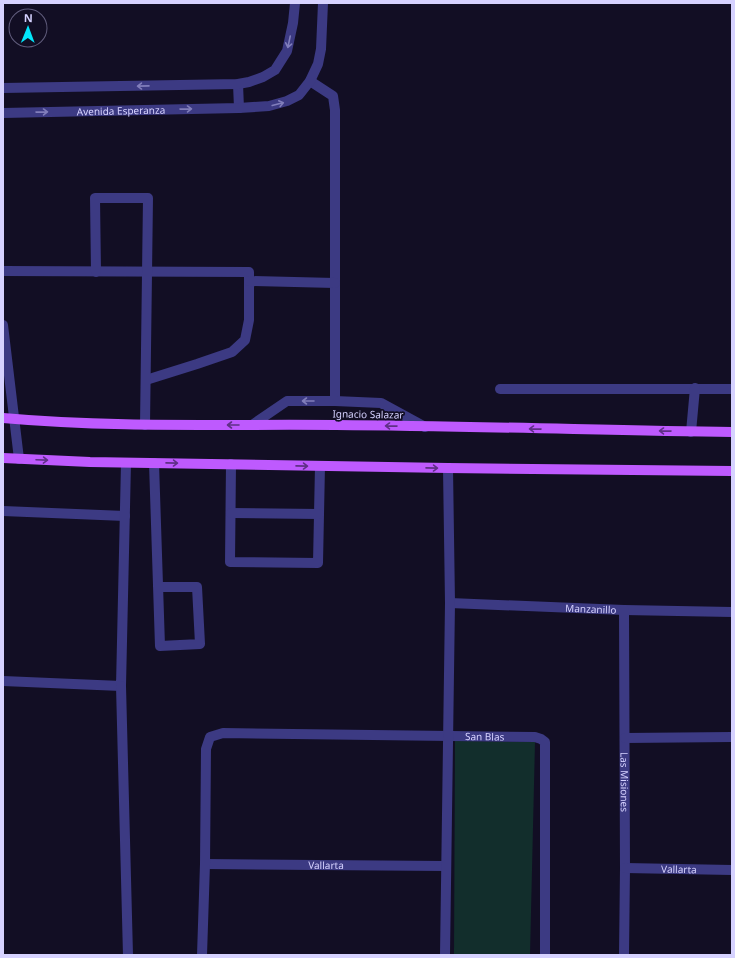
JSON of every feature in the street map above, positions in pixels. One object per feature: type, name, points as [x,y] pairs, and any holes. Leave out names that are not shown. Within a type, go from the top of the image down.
[{"type":"main road","name":"Ignacio Salazar","points":[[3,418],[46,422],[145,424],[732,432]]},
{"type":"main road","points":[[3,458],[19,460],[126,463],[732,471]]},
{"type":"street","points":[[3,88],[238,84],[249,82],[263,77],[275,70],[288,51],[295,3]]},
{"type":"street","name":"Avenida Esperanza","points":[[3,113],[239,108],[269,106],[287,101],[300,95],[310,81],[318,64],[322,49],[323,3]]},
{"type":"street","points":[[310,81],[333,96],[335,110],[336,401]]},
{"type":"street","points":[[238,84],[239,108]]},
{"type":"street","points":[[96,272],[95,198],[148,198],[145,424]]},
{"type":"street","points":[[3,271],[249,272],[249,320],[245,340],[232,352],[146,380]]},
{"type":"street","points":[[249,281],[335,283]]},
{"type":"street","points":[[3,325],[19,460]]},
{"type":"street","points":[[691,432],[695,388]]},
{"type":"street","points":[[500,389],[732,389]]},
{"type":"street","points":[[252,425],[287,401],[336,401],[381,403],[425,427]]},
{"type":"street","points":[[126,463],[121,686],[128,955]]},
{"type":"street","points":[[154,463],[158,587],[160,646],[200,644],[197,587],[158,587]]},
{"type":"street","points":[[231,464],[230,562],[318,564],[320,466]]},
{"type":"street","points":[[445,955],[450,603],[448,468]]},
{"type":"street","points":[[3,511],[125,516]]},
{"type":"street","points":[[231,513],[319,514]]},
{"type":"street","name":"Manzanillo","points":[[450,603],[624,610],[732,612]]},
{"type":"street","name":"Las Misiones","points":[[624,610],[624,955]]},
{"type":"street","points":[[3,681],[121,686]]},
{"type":"street","name":"San Blas","points":[[205,864],[206,749],[210,737],[223,733],[535,737],[545,742],[545,955]]},
{"type":"street","points":[[625,738],[732,738]]},
{"type":"street","points":[[202,955],[205,864]]},
{"type":"street","name":"Vallarta","points":[[205,864],[446,866]]},
{"type":"street","name":"Vallarta","points":[[625,868],[732,870]]},
{"type":"green space","points":[[455,741],[535,742],[530,955],[454,955]]}]
